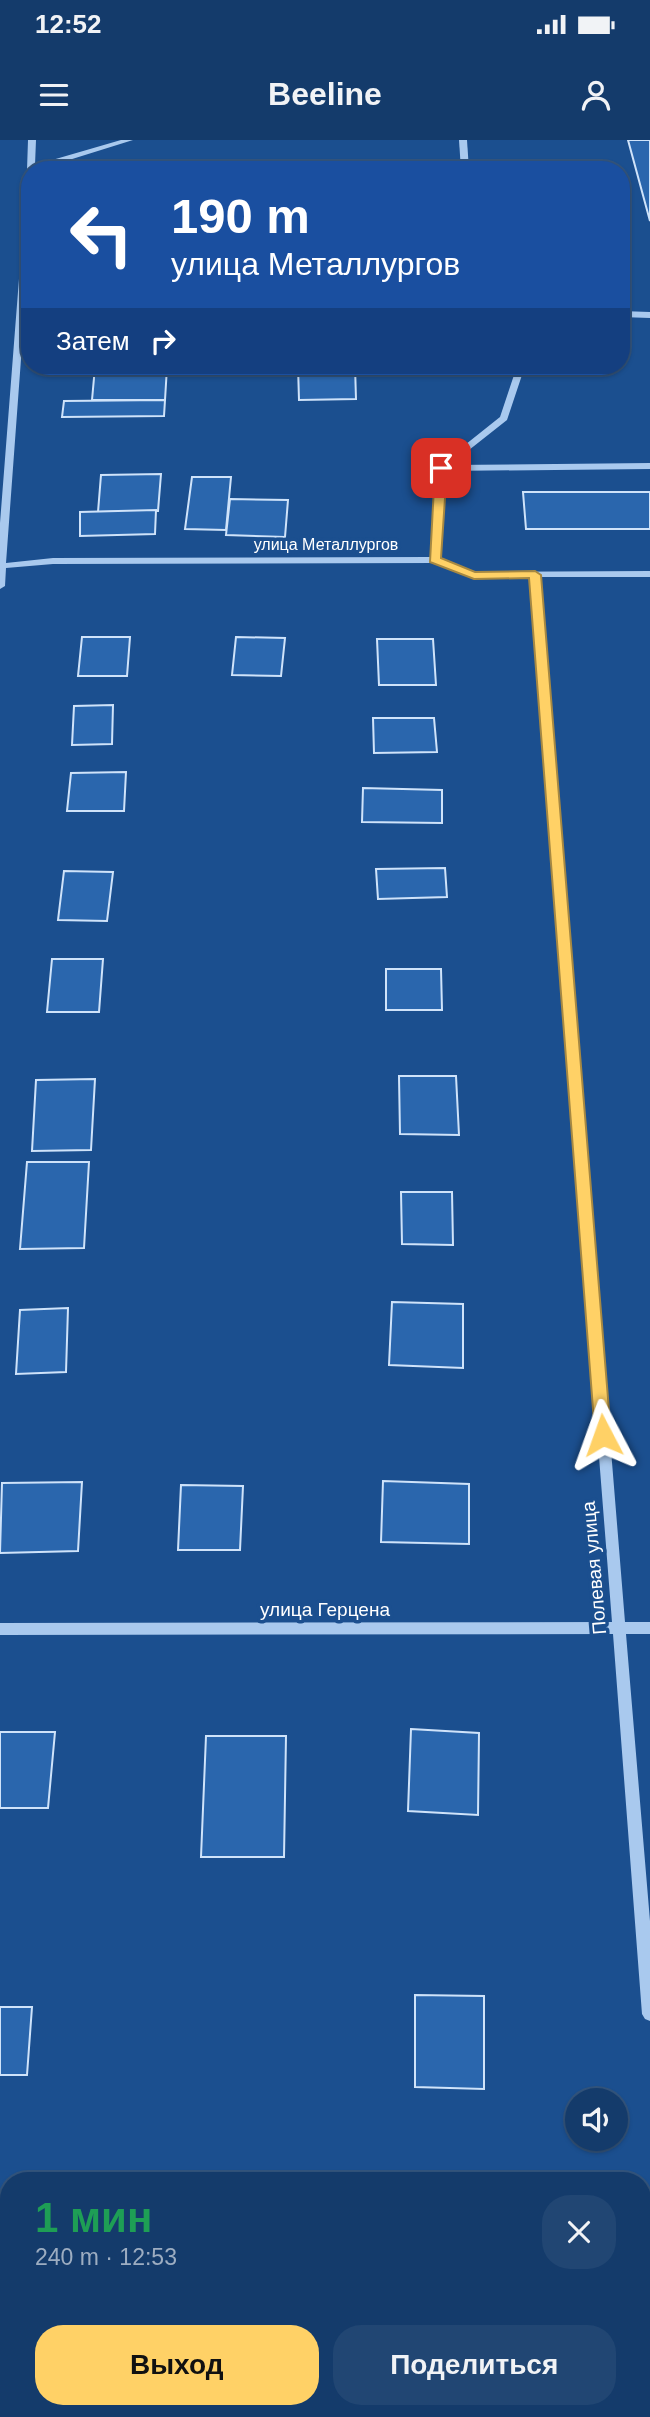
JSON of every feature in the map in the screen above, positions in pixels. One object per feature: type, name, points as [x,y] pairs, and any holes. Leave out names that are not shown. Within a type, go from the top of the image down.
[{"type":"street","points":[[31,161],[32,140]]},
{"type":"street","points":[[60,161],[129,140]]},
{"type":"street","points":[[463,140],[464,161]]},
{"type":"street","points":[[0,586],[21,298]]},
{"type":"street","points":[[630,314],[650,314]]},
{"type":"street","points":[[435,560],[441,468],[505,418],[518,375]]},
{"type":"street","points":[[441,468],[650,466]]},
{"type":"street","name":"улица Металлургов","points":[[1,566],[53,561],[435,560],[474,575],[650,575]]},
{"type":"street","name":"Полевая улица","points":[[535,575],[650,2014]]},
{"type":"street","name":"улица Герцена","points":[[0,1629],[650,1628]]},
{"type":"building","points":[[628,140],[650,140],[650,221]]},
{"type":"building","points":[[94,375],[167,375],[165,400],[92,400]]},
{"type":"building","points":[[298,375],[355,375],[356,399],[299,400]]},
{"type":"building","points":[[165,400],[164,416],[62,417],[64,401]]},
{"type":"building","points":[[161,474],[158,511],[98,512],[101,475]]},
{"type":"building","points":[[192,477],[231,477],[226,530],[185,529]]},
{"type":"building","points":[[523,492],[650,492],[650,529],[526,529]]},
{"type":"building","points":[[230,499],[288,500],[285,537],[226,535]]},
{"type":"building","points":[[156,510],[155,534],[80,536],[80,512]]},
{"type":"building","points":[[82,637],[130,637],[127,676],[78,676]]},
{"type":"building","points":[[236,637],[285,638],[281,676],[232,675]]},
{"type":"building","points":[[377,639],[433,639],[436,685],[379,685]]},
{"type":"building","points":[[113,705],[112,744],[72,745],[74,706]]},
{"type":"building","points":[[373,718],[434,718],[437,752],[374,753]]},
{"type":"building","points":[[126,772],[124,811],[67,811],[71,773]]},
{"type":"building","points":[[363,788],[442,790],[442,823],[362,822]]},
{"type":"building","points":[[445,868],[447,897],[378,899],[376,869]]},
{"type":"building","points":[[64,871],[113,872],[107,921],[58,920]]},
{"type":"building","points":[[52,959],[103,959],[99,1012],[47,1012]]},
{"type":"building","points":[[386,969],[441,969],[442,1010],[386,1010]]},
{"type":"building","points":[[399,1076],[456,1076],[459,1135],[400,1134]]},
{"type":"building","points":[[95,1079],[91,1150],[32,1151],[36,1080]]},
{"type":"building","points":[[27,1162],[89,1162],[84,1248],[20,1249]]},
{"type":"building","points":[[401,1192],[452,1192],[453,1245],[402,1244]]},
{"type":"building","points":[[392,1302],[463,1304],[463,1368],[389,1365]]},
{"type":"building","points":[[68,1308],[66,1372],[16,1374],[20,1310]]},
{"type":"building","points":[[383,1481],[469,1484],[469,1544],[381,1542]]},
{"type":"building","points":[[82,1482],[78,1551],[0,1553],[2,1483]]},
{"type":"building","points":[[181,1485],[243,1486],[240,1550],[178,1550]]},
{"type":"building","points":[[411,1729],[479,1733],[478,1815],[408,1811]]},
{"type":"building","points":[[0,1732],[55,1732],[48,1808],[0,1808]]},
{"type":"building","points":[[206,1736],[286,1736],[284,1857],[201,1857]]},
{"type":"building","points":[[415,1995],[484,1996],[484,2089],[415,2087]]},
{"type":"building","points":[[0,2007],[32,2007],[27,2075],[0,2075]]},
{"type":"route","points":[[441,468],[435,560],[474,575],[535,575],[603,1435]]}]
